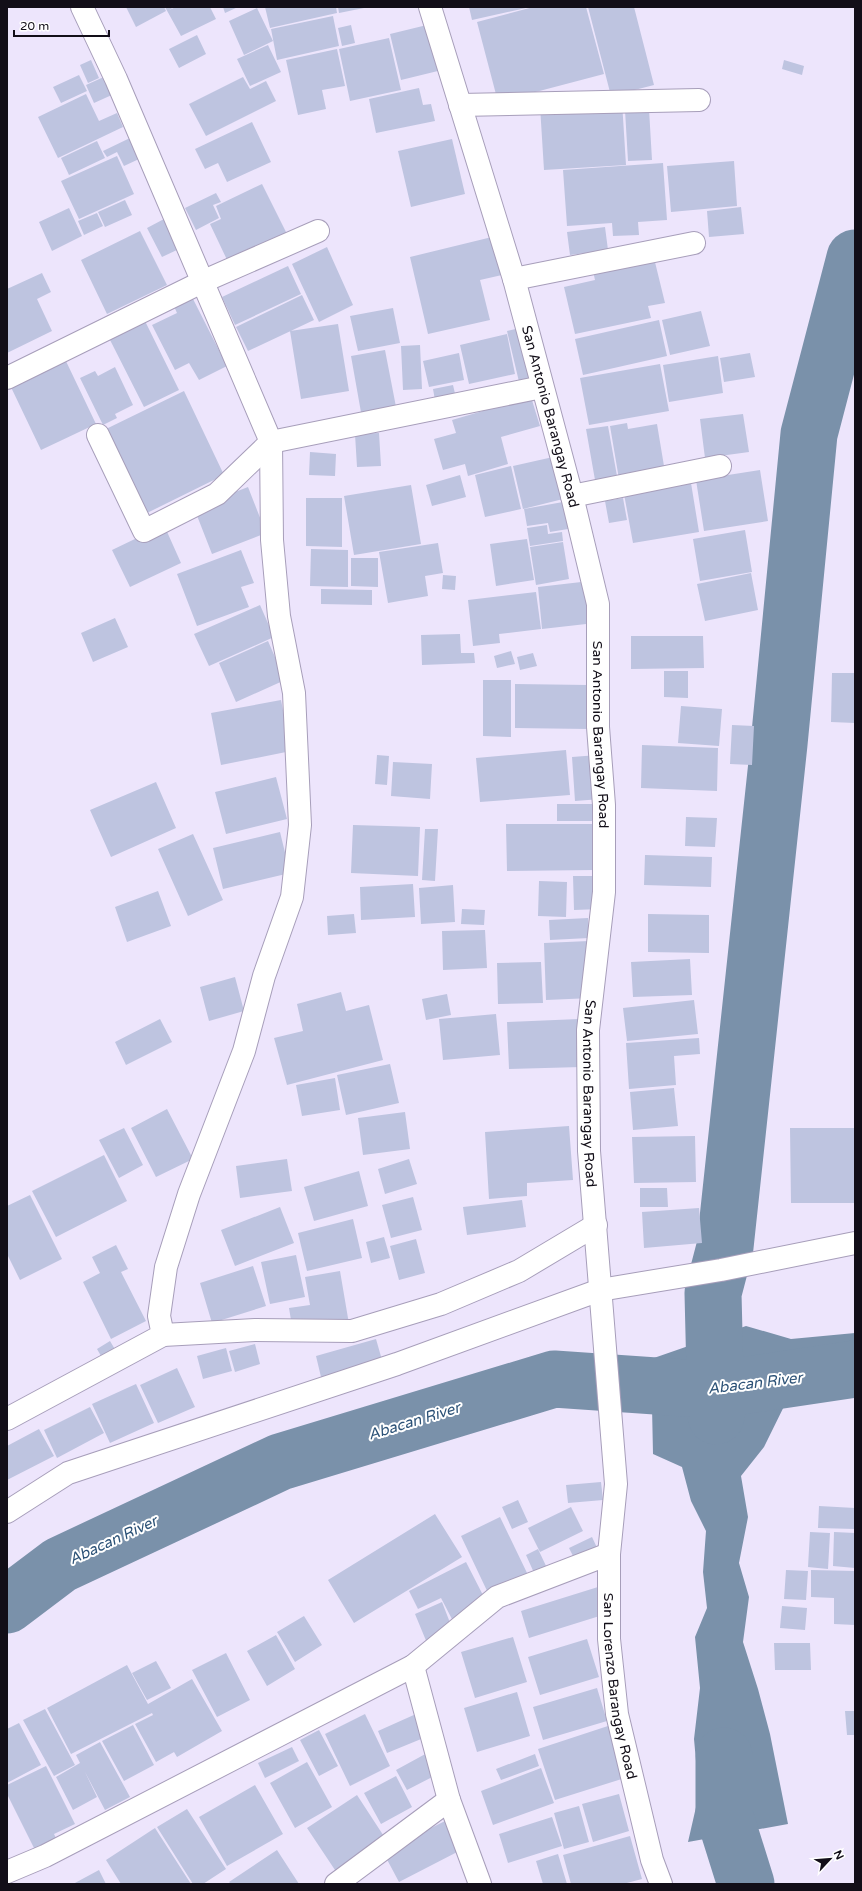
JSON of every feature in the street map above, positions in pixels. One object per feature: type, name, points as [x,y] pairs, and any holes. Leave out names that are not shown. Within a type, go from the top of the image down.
[{"type":"street","points":[[82,7],[116,79],[204,281],[271,442],[272,540],[278,608],[294,701],[300,825],[292,897],[264,976],[244,1051],[189,1194],[166,1267],[159,1316],[163,1336]]},
{"type":"street","name":"San Antonio Barangay Road","points":[[430,7],[514,279],[572,496],[598,604],[598,727],[604,805],[604,892],[588,1030],[590,1151],[616,1484]]},
{"type":"street","points":[[460,105],[699,100]]},
{"type":"street","points":[[7,378],[204,281],[318,231]]},
{"type":"street","points":[[514,279],[694,243]]},
{"type":"street","points":[[98,435],[144,531],[217,494],[271,442],[542,387]]},
{"type":"street","points":[[572,496],[720,466]]},
{"type":"street","points":[[7,1419],[163,1336],[255,1330],[352,1331],[441,1304],[520,1272],[596,1225]]},
{"type":"street","points":[[7,1512],[68,1473],[396,1364],[601,1300],[721,1270],[855,1243]]},
{"type":"street","name":"San Lorenzo Barangay Road","points":[[616,1484],[609,1554],[609,1639],[617,1714],[652,1860],[661,1884]]},
{"type":"street","points":[[7,1872],[45,1856],[413,1666],[497,1598],[609,1554]]},
{"type":"street","points":[[413,1666],[449,1800],[480,1884]]},
{"type":"street","points":[[336,1884],[449,1800]]},
{"type":"water","points":[[746,1326],[791,1339],[855,1333],[855,1371],[796,1382],[764,1447],[741,1476],[748,1517],[739,1563],[749,1597],[743,1642],[770,1734],[788,1824],[688,1842],[699,1794],[694,1739],[700,1688],[695,1637],[707,1608],[703,1572],[706,1531],[691,1501],[682,1467],[653,1454],[651,1359]]},
{"type":"building","points":[[126,7],[164,7],[166,11],[136,27]]},
{"type":"building","points":[[165,7],[174,7],[169,10],[176,7],[210,7],[216,19],[181,36]]},
{"type":"building","points":[[223,7],[238,7],[225,13]]},
{"type":"building","points":[[265,7],[336,7],[337,13],[270,28]]},
{"type":"building","points":[[338,7],[364,7],[364,8],[339,13]]},
{"type":"building","points":[[469,7],[526,7],[526,8],[472,20]]},
{"type":"building","points":[[533,7],[586,7],[604,74],[498,102],[477,22]]},
{"type":"building","points":[[588,7],[634,7],[654,85],[611,96]]},
{"type":"building","points":[[257,8],[273,41],[244,55],[229,21]]},
{"type":"building","points":[[333,16],[339,46],[277,60],[271,29]]},
{"type":"building","points":[[431,24],[442,70],[401,80],[390,34]]},
{"type":"building","points":[[351,25],[355,43],[342,46],[338,28]]},
{"type":"building","points":[[197,35],[206,54],[179,68],[169,49]]},
{"type":"building","points":[[389,38],[401,90],[350,101],[339,49]]},
{"type":"building","points":[[268,45],[281,72],[250,86],[237,59]]},
{"type":"building","points":[[337,49],[345,86],[322,90],[326,109],[298,115],[286,60]]},
{"type":"building","points":[[91,60],[99,78],[88,83],[80,65]]},
{"type":"building","points":[[784,60],[804,66],[802,75],[782,69]]},
{"type":"building","points":[[79,75],[87,91],[61,103],[53,87]]},
{"type":"building","points":[[106,76],[114,94],[94,103],[86,85]]},
{"type":"building","points":[[243,77],[250,89],[266,81],[276,101],[206,136],[189,104]]},
{"type":"building","points":[[419,88],[423,105],[431,104],[435,121],[376,133],[369,99]]},
{"type":"building","points":[[86,94],[99,121],[117,113],[123,127],[58,158],[38,117]]},
{"type":"building","points":[[622,102],[626,165],[544,170],[540,106]]},
{"type":"building","points":[[649,109],[652,160],[628,161],[625,110]]},
{"type":"building","points":[[252,122],[271,162],[227,182],[218,163],[205,169],[195,149]]},
{"type":"building","points":[[130,138],[139,159],[124,166],[117,152],[107,157],[103,151]]},
{"type":"building","points":[[452,139],[465,194],[411,207],[398,151]]},
{"type":"building","points":[[97,141],[105,158],[69,175],[61,158]]},
{"type":"building","points":[[117,156],[134,194],[79,219],[61,181]]},
{"type":"building","points":[[734,161],[737,206],[671,212],[667,166]]},
{"type":"building","points":[[663,163],[667,220],[638,222],[639,235],[613,236],[612,223],[567,226],[563,170]]},
{"type":"building","points":[[262,184],[288,236],[229,264],[210,224],[221,219],[216,206]]},
{"type":"building","points":[[216,193],[221,202],[213,205],[219,218],[196,230],[185,208]]},
{"type":"building","points":[[125,200],[132,215],[105,227],[98,212]]},
{"type":"building","points":[[741,207],[744,234],[709,237],[707,211]]},
{"type":"building","points":[[69,208],[82,236],[52,251],[39,222]]},
{"type":"building","points":[[97,213],[103,226],[84,235],[78,221]]},
{"type":"building","points":[[164,219],[179,249],[162,257],[147,228]]},
{"type":"building","points":[[605,227],[608,250],[570,255],[567,232]]},
{"type":"building","points":[[140,231],[167,285],[107,314],[81,260]]},
{"type":"building","points":[[492,237],[502,275],[480,280],[490,320],[428,334],[410,257]]},
{"type":"building","points":[[327,247],[353,305],[319,322],[292,264]]},
{"type":"building","points":[[654,258],[665,303],[648,306],[651,318],[575,334],[564,287],[595,280],[593,271]]},
{"type":"building","points":[[288,266],[301,294],[235,325],[222,297]]},
{"type":"building","points":[[42,273],[51,292],[37,299],[52,331],[7,353],[7,289]]},
{"type":"building","points":[[191,295],[227,366],[199,380],[189,363],[175,370],[152,325],[177,313],[173,304]]},
{"type":"building","points":[[302,295],[314,320],[248,351],[236,327]]},
{"type":"building","points":[[393,308],[400,343],[358,351],[350,316]]},
{"type":"building","points":[[701,311],[710,346],[670,355],[662,320]]},
{"type":"building","points":[[144,319],[179,390],[144,407],[108,336]]},
{"type":"building","points":[[659,320],[667,356],[583,375],[575,339]]},
{"type":"building","points":[[338,324],[349,391],[301,399],[290,331]]},
{"type":"building","points":[[524,327],[537,382],[520,386],[507,331]]},
{"type":"building","points":[[507,334],[515,374],[469,384],[460,345]]},
{"type":"building","points":[[420,345],[422,389],[403,390],[401,346]]},
{"type":"building","points":[[385,350],[397,412],[362,418],[351,356]]},
{"type":"building","points":[[459,353],[464,380],[429,387],[423,361]]},
{"type":"building","points":[[750,353],[755,377],[724,382],[720,358]]},
{"type":"building","points":[[718,356],[723,393],[669,402],[663,365]]},
{"type":"building","points":[[64,357],[96,424],[41,450],[9,383]]},
{"type":"building","points":[[660,364],[669,411],[589,425],[580,378]]},
{"type":"building","points":[[115,367],[133,405],[115,414],[117,418],[103,425],[80,378],[95,371],[98,376]]},
{"type":"building","points":[[453,385],[457,402],[436,406],[433,389]]},
{"type":"building","points":[[184,391],[224,475],[147,513],[106,429]]},
{"type":"building","points":[[531,397],[540,426],[501,437],[508,464],[468,476],[465,464],[443,470],[434,439],[456,433],[452,420]]},
{"type":"building","points":[[743,414],[749,452],[705,458],[700,419]]},
{"type":"building","points":[[627,423],[628,429],[657,424],[665,472],[619,479],[610,426]]},
{"type":"building","points":[[608,426],[617,476],[595,480],[586,429]]},
{"type":"building","points":[[379,433],[381,466],[357,467],[355,434]]},
{"type":"building","points":[[310,452],[336,454],[335,476],[309,475]]},
{"type":"building","points":[[553,457],[563,499],[523,509],[513,466]]},
{"type":"building","points":[[511,466],[521,509],[485,517],[475,475]]},
{"type":"building","points":[[760,470],[768,521],[704,531],[696,480]]},
{"type":"building","points":[[460,475],[466,497],[432,506],[426,485]]},
{"type":"building","points":[[691,483],[699,532],[633,543],[624,494]]},
{"type":"building","points":[[411,485],[421,544],[354,555],[344,496]]},
{"type":"building","points":[[248,487],[266,533],[212,554],[194,508]]},
{"type":"building","points":[[306,498],[342,498],[342,547],[306,546]]},
{"type":"building","points":[[623,498],[627,520],[609,523],[605,501]]},
{"type":"building","points":[[563,502],[568,529],[550,532],[548,523],[527,526],[524,509]]},
{"type":"building","points":[[164,525],[181,563],[130,587],[112,550]]},
{"type":"building","points":[[547,525],[548,534],[562,532],[563,541],[530,546],[527,528]]},
{"type":"building","points":[[745,530],[752,572],[700,581],[693,539]]},
{"type":"building","points":[[527,539],[534,580],[496,586],[490,544]]},
{"type":"building","points":[[563,542],[569,579],[536,585],[530,547]]},
{"type":"building","points":[[438,543],[443,573],[425,576],[428,596],[388,603],[379,552]]},
{"type":"building","points":[[311,549],[348,550],[348,587],[310,586]]},
{"type":"building","points":[[241,550],[254,583],[241,587],[249,607],[197,626],[177,574]]},
{"type":"building","points":[[351,558],[378,558],[378,587],[351,586]]},
{"type":"building","points":[[751,573],[758,610],[705,621],[697,584]]},
{"type":"building","points":[[443,575],[456,576],[455,590],[442,589]]},
{"type":"building","points":[[590,581],[595,623],[542,629],[538,587]]},
{"type":"building","points":[[321,589],[372,590],[372,605],[321,604]]},
{"type":"building","points":[[536,592],[541,629],[499,634],[500,643],[473,646],[468,600]]},
{"type":"building","points":[[260,605],[274,637],[209,666],[194,634]]},
{"type":"building","points":[[115,618],[128,647],[93,662],[81,633]]},
{"type":"building","points":[[460,634],[461,653],[474,653],[475,663],[422,665],[421,635]]},
{"type":"building","points":[[631,636],[703,636],[704,668],[631,669]]},
{"type":"building","points":[[268,641],[285,680],[236,702],[219,663]]},
{"type":"building","points":[[511,651],[515,664],[497,668],[494,656]]},
{"type":"building","points":[[533,653],[537,666],[520,670],[517,657]]},
{"type":"building","points":[[664,671],[688,671],[688,698],[664,697]]},
{"type":"building","points":[[832,673],[855,673],[855,723],[831,722]]},
{"type":"building","points":[[483,680],[511,680],[511,737],[483,736]]},
{"type":"building","points":[[515,684],[588,685],[588,729],[515,728]]},
{"type":"building","points":[[281,700],[291,751],[221,765],[211,713]]},
{"type":"building","points":[[681,706],[722,709],[719,746],[678,743]]},
{"type":"building","points":[[732,725],[754,726],[752,765],[730,764]]},
{"type":"building","points":[[642,745],[718,748],[717,791],[641,788]]},
{"type":"building","points":[[566,750],[570,795],[480,802],[476,758]]},
{"type":"building","points":[[377,755],[389,756],[387,785],[375,784]]},
{"type":"building","points":[[598,755],[601,799],[575,801],[572,757]]},
{"type":"building","points":[[393,762],[432,764],[430,799],[391,796]]},
{"type":"building","points":[[276,777],[287,819],[226,834],[215,792]]},
{"type":"building","points":[[156,782],[176,828],[111,857],[90,810]]},
{"type":"building","points":[[557,804],[592,804],[592,821],[557,821]]},
{"type":"building","points":[[686,817],[717,818],[715,847],[685,846]]},
{"type":"building","points":[[506,824],[594,824],[595,870],[507,871]]},
{"type":"building","points":[[353,825],[420,827],[418,876],[351,873]]},
{"type":"building","points":[[425,829],[438,829],[435,881],[422,880]]},
{"type":"building","points":[[280,832],[290,873],[223,889],[213,848]]},
{"type":"building","points":[[193,834],[223,900],[188,916],[158,849]]},
{"type":"building","points":[[645,855],[712,857],[711,887],[644,885]]},
{"type":"building","points":[[573,876],[600,876],[601,909],[574,910]]},
{"type":"building","points":[[539,881],[567,882],[566,917],[538,916]]},
{"type":"building","points":[[413,884],[415,917],[361,920],[360,887]]},
{"type":"building","points":[[453,885],[455,922],[421,924],[419,888]]},
{"type":"building","points":[[158,891],[171,926],[127,942],[115,907]]},
{"type":"building","points":[[462,909],[485,910],[484,925],[461,924]]},
{"type":"building","points":[[354,914],[356,933],[328,935],[327,916]]},
{"type":"building","points":[[648,914],[709,915],[709,953],[648,952]]},
{"type":"building","points":[[588,918],[589,938],[550,940],[549,920]]},
{"type":"building","points":[[485,930],[487,968],[443,970],[442,931]]},
{"type":"building","points":[[589,941],[592,998],[546,1000],[544,943]]},
{"type":"building","points":[[690,959],[692,995],[633,997],[631,962]]},
{"type":"building","points":[[541,962],[543,1003],[498,1004],[497,963]]},
{"type":"building","points":[[235,977],[244,1011],[209,1021],[200,987]]},
{"type":"building","points":[[341,992],[346,1011],[369,1005],[383,1060],[287,1085],[274,1038],[303,1031],[297,1004]]},
{"type":"building","points":[[447,994],[451,1015],[426,1020],[422,999]]},
{"type":"building","points":[[694,1000],[698,1034],[627,1041],[623,1008]]},
{"type":"building","points":[[496,1014],[500,1055],[443,1060],[439,1019]]},
{"type":"building","points":[[160,1019],[172,1042],[126,1065],[115,1042]]},
{"type":"building","points":[[579,1019],[581,1067],[509,1069],[507,1022]]},
{"type":"building","points":[[699,1038],[700,1054],[674,1056],[676,1085],[629,1089],[626,1043]]},
{"type":"building","points":[[390,1064],[399,1103],[346,1115],[337,1075]]},
{"type":"building","points":[[335,1078],[340,1110],[302,1116],[296,1085]]},
{"type":"building","points":[[674,1088],[678,1126],[633,1130],[630,1092]]},
{"type":"building","points":[[167,1109],[193,1159],[156,1177],[131,1128]]},
{"type":"building","points":[[405,1112],[410,1149],[363,1155],[358,1118]]},
{"type":"building","points":[[569,1126],[573,1180],[527,1183],[527,1196],[489,1199],[485,1132]]},
{"type":"building","points":[[124,1128],[143,1165],[119,1178],[99,1140]]},
{"type":"building","points":[[790,1128],[855,1128],[855,1203],[791,1203]]},
{"type":"building","points":[[695,1136],[696,1182],[634,1183],[632,1137]]},
{"type":"building","points":[[104,1155],[127,1201],[56,1237],[32,1191]]},
{"type":"building","points":[[287,1159],[292,1191],[240,1198],[236,1166]]},
{"type":"building","points":[[409,1159],[417,1184],[385,1194],[378,1169]]},
{"type":"building","points":[[359,1171],[368,1206],[314,1221],[304,1187]]},
{"type":"building","points":[[640,1188],[667,1188],[668,1207],[640,1207]]},
{"type":"building","points":[[30,1195],[62,1259],[20,1280],[7,1254],[7,1206]]},
{"type":"building","points":[[413,1197],[422,1230],[391,1238],[382,1205]]},
{"type":"building","points":[[522,1200],[526,1227],[467,1235],[463,1207]]},
{"type":"building","points":[[280,1207],[294,1243],[235,1266],[221,1230]]},
{"type":"building","points":[[699,1208],[702,1243],[644,1248],[642,1212]]},
{"type":"building","points":[[353,1219],[362,1258],[307,1271],[298,1233]]},
{"type":"building","points":[[384,1237],[390,1258],[371,1263],[366,1242]]},
{"type":"building","points":[[416,1239],[425,1273],[399,1280],[390,1246]]},
{"type":"building","points":[[116,1245],[128,1269],[121,1272],[146,1321],[111,1339],[83,1282],[100,1273],[92,1257]]},
{"type":"building","points":[[296,1255],[305,1297],[270,1304],[261,1262]]},
{"type":"building","points":[[253,1266],[266,1306],[212,1323],[200,1283]]},
{"type":"building","points":[[340,1271],[349,1324],[292,1326],[289,1308],[310,1305],[305,1277]]},
{"type":"building","points":[[376,1339],[382,1360],[321,1377],[316,1356]]},
{"type":"building","points":[[110,1341],[119,1356],[105,1363],[97,1349]]},
{"type":"building","points":[[255,1344],[260,1364],[235,1372],[229,1351]]},
{"type":"building","points":[[226,1348],[232,1371],[203,1379],[197,1356]]},
{"type":"building","points":[[177,1368],[195,1407],[158,1423],[140,1385]]},
{"type":"building","points":[[136,1384],[154,1423],[110,1443],[92,1404]]},
{"type":"building","points":[[90,1407],[104,1433],[57,1458],[44,1430]]},
{"type":"building","points":[[39,1429],[54,1456],[7,1480],[7,1446]]},
{"type":"building","points":[[601,1482],[603,1500],[568,1503],[566,1485]]},
{"type":"building","points":[[518,1500],[528,1522],[512,1529],[502,1507]]},
{"type":"building","points":[[819,1506],[855,1508],[855,1529],[818,1528]]},
{"type":"building","points":[[571,1507],[583,1531],[540,1552],[528,1528]]},
{"type":"building","points":[[435,1514],[462,1557],[354,1623],[328,1580]]},
{"type":"building","points":[[500,1517],[528,1575],[489,1595],[461,1536]]},
{"type":"building","points":[[810,1532],[830,1533],[828,1569],[808,1567]]},
{"type":"building","points":[[834,1532],[855,1533],[855,1568],[833,1566]]},
{"type":"building","points":[[592,1537],[600,1554],[578,1566],[569,1548]]},
{"type":"building","points":[[538,1549],[547,1568],[535,1575],[526,1555]]},
{"type":"building","points":[[466,1562],[487,1603],[453,1621],[441,1598],[418,1609],[409,1591]]},
{"type":"building","points":[[786,1570],[808,1571],[806,1600],[784,1599]]},
{"type":"building","points":[[811,1570],[855,1571],[855,1625],[834,1624],[834,1598],[811,1597]]},
{"type":"building","points":[[598,1587],[606,1614],[529,1638],[521,1611]]},
{"type":"building","points":[[442,1602],[454,1633],[427,1643],[415,1614]]},
{"type":"building","points":[[782,1606],[807,1608],[805,1630],[780,1628]]},
{"type":"building","points":[[304,1616],[322,1645],[295,1662],[277,1632]]},
{"type":"building","points":[[276,1635],[295,1669],[267,1686],[247,1651]]},
{"type":"building","points":[[513,1637],[527,1682],[475,1698],[461,1652]]},
{"type":"building","points":[[587,1639],[599,1677],[540,1695],[528,1657]]},
{"type":"building","points":[[774,1643],[810,1643],[811,1670],[775,1670]]},
{"type":"building","points":[[226,1653],[250,1700],[217,1717],[192,1670]]},
{"type":"building","points":[[156,1661],[171,1688],[147,1700],[132,1673]]},
{"type":"building","points":[[127,1665],[148,1704],[192,1679],[222,1731],[177,1757],[174,1752],[156,1762],[135,1724],[153,1715],[152,1713],[71,1754],[47,1708]]},
{"type":"building","points":[[597,1688],[607,1721],[543,1740],[533,1707]]},
{"type":"building","points":[[517,1692],[530,1736],[477,1752],[464,1708]]},
{"type":"building","points":[[45,1709],[75,1765],[54,1776],[23,1720]]},
{"type":"building","points":[[845,1711],[855,1711],[855,1735],[847,1735]]},
{"type":"building","points":[[365,1714],[390,1766],[350,1786],[325,1734]]},
{"type":"building","points":[[416,1714],[426,1737],[387,1753],[378,1731]]},
{"type":"building","points":[[19,1723],[41,1765],[7,1783],[7,1729]]},
{"type":"building","points":[[133,1725],[154,1765],[124,1781],[102,1741]]},
{"type":"building","points":[[611,1725],[628,1777],[555,1800],[538,1749]]},
{"type":"building","points":[[319,1730],[338,1766],[319,1776],[300,1740]]},
{"type":"building","points":[[100,1742],[130,1797],[105,1810],[85,1772],[97,1797],[73,1810],[56,1777],[80,1763],[76,1755]]},
{"type":"building","points":[[292,1747],[299,1761],[265,1778],[258,1763]]},
{"type":"building","points":[[429,1752],[440,1773],[407,1790],[396,1770]]},
{"type":"building","points":[[535,1754],[539,1766],[501,1780],[496,1769]]},
{"type":"building","points":[[307,1762],[332,1807],[295,1828],[270,1783]]},
{"type":"building","points":[[46,1766],[75,1824],[54,1834],[61,1848],[39,1858],[7,1794],[7,1785]]},
{"type":"building","points":[[541,1768],[554,1803],[493,1825],[481,1791]]},
{"type":"building","points":[[396,1776],[412,1807],[381,1824],[364,1793]]},
{"type":"building","points":[[255,1785],[283,1834],[227,1866],[199,1817]]},
{"type":"building","points":[[619,1794],[629,1831],[593,1842],[582,1804]]},
{"type":"building","points":[[357,1795],[387,1841],[337,1873],[307,1828]]},
{"type":"building","points":[[579,1806],[589,1842],[564,1849],[554,1813]]},
{"type":"building","points":[[187,1809],[226,1869],[203,1884],[193,1884],[157,1827]]},
{"type":"building","points":[[552,1817],[562,1846],[508,1863],[499,1834]]},
{"type":"building","points":[[447,1820],[463,1849],[399,1882],[383,1852]]},
{"type":"building","points":[[155,1828],[191,1884],[121,1884],[106,1860]]},
{"type":"building","points":[[630,1836],[642,1879],[623,1884],[571,1884],[563,1855]]},
{"type":"building","points":[[277,1850],[299,1884],[231,1884],[229,1882]]},
{"type":"building","points":[[558,1854],[567,1884],[543,1884],[536,1861]]},
{"type":"building","points":[[99,1870],[106,1884],[73,1884]]},
{"type":"waterway","points":[[716,1416],[713,1293],[725,1247],[779,744],[809,434],[855,258]]},
{"type":"waterway","name":"Abacan River","points":[[7,1605],[60,1565],[280,1462],[554,1379],[714,1390],[855,1369]]},
{"type":"waterway","points":[[724,1756],[724,1814],[746,1884]]}]
